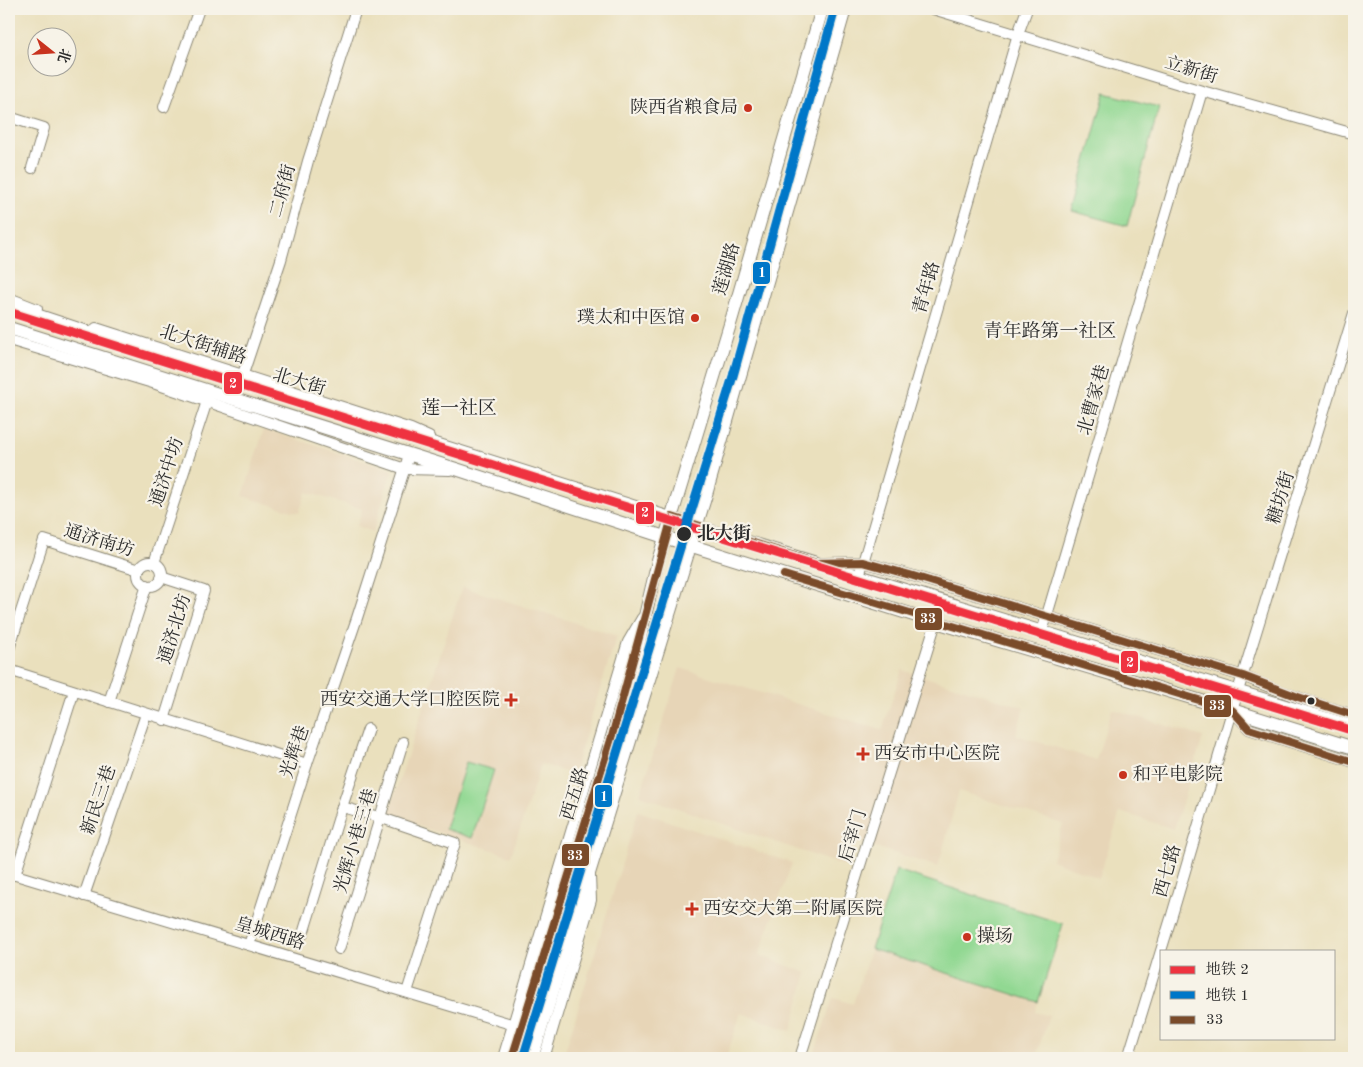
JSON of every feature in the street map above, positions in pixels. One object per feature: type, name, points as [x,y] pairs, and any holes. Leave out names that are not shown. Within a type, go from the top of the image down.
[{"type":"main road","name":"莲湖路","points":[[666,538],[822,9]]},
{"type":"main road","points":[[689,545],[846,9]]},
{"type":"main road","name":"北大街","points":[[9,306],[242,378],[672,518],[1354,727]]},
{"type":"main road","name":"北大街","points":[[9,328],[209,396],[459,470],[666,538],[936,622],[1354,748]]},
{"type":"main road","name":"西五路","points":[[512,1058],[517,1026],[610,740],[636,654],[666,538]]},
{"type":"main road","name":"西五路","points":[[532,1058],[689,545]]},
{"type":"street","points":[[164,107],[199,9]]},
{"type":"street","name":"二府街","points":[[242,378],[281,260],[308,161],[356,9]]},
{"type":"street","name":"立新街","points":[[933,9],[1202,91],[1354,134]]},
{"type":"street","name":"青年路","points":[[859,576],[1018,34],[1027,9]]},
{"type":"street","name":"北曹家巷","points":[[1042,632],[1202,91]]},
{"type":"street","points":[[9,117],[44,128],[32,168]]},
{"type":"street","name":"北大街辅路","points":[[9,298],[38,310],[242,378]]},
{"type":"street","name":"糖坊街","points":[[1238,691],[1354,313]]},
{"type":"street","points":[[9,340],[209,396],[405,469],[459,470]]},
{"type":"street","name":"通济中坊","points":[[154,563],[209,396]]},
{"type":"street","name":"光辉巷","points":[[249,945],[410,455]]},
{"type":"street","name":"通济南坊","points":[[9,649],[44,540],[139,570]]},
{"type":"street","points":[[816,563],[863,562],[1243,676],[1312,703],[1354,715]]},
{"type":"street","points":[[145,563],[154,563],[161,568],[161,577],[156,584],[147,585],[140,579],[139,570],[145,563]]},
{"type":"street","name":"通济北坊","points":[[161,577],[204,591],[164,720]]},
{"type":"street","points":[[109,702],[147,585]]},
{"type":"street","name":"后宰门","points":[[800,1058],[936,622]]},
{"type":"street","points":[[9,670],[308,764]]},
{"type":"street","points":[[12,874],[74,691]]},
{"type":"street","name":"西七路","points":[[1161,950],[1238,691]]},
{"type":"street","points":[[1232,710],[1249,729],[1354,762]]},
{"type":"street","name":"新民三巷","points":[[84,896],[146,714]]},
{"type":"street","points":[[303,934],[368,729]]},
{"type":"street","name":"光辉小巷三巷","points":[[339,949],[358,893],[379,817],[403,742]]},
{"type":"street","points":[[342,807],[379,817],[455,843],[407,992]]},
{"type":"street","points":[[544,1058],[591,900],[590,868]]},
{"type":"street","name":"皇城西路","points":[[12,874],[517,1026]]},
{"type":"street","name":"西七路","points":[[1128,1058],[1160,955]]},
{"type":"street","points":[[503,1058],[517,1026]]},
{"type":"shaded area","points":[[264,429],[392,470],[373,532],[357,526],[362,509],[306,492],[299,513],[243,496]]},
{"type":"shaded area","name":"西安交通大学口腔医院","points":[[462,587],[617,636],[573,774],[541,764],[511,856],[388,816]]},
{"type":"shaded area","name":"西安市中心医院","points":[[680,668],[882,730],[902,670],[1024,707],[1016,735],[1096,760],[1112,709],[1203,737],[1174,829],[1120,812],[1099,878],[1052,860],[1063,824],[959,791],[938,867],[853,840],[844,866],[640,795]]},
{"type":"shaded area","name":"西安交大第二附属医院","points":[[638,811],[792,863],[759,955],[807,973],[791,1031],[741,1013],[726,1058],[563,1058]]},
{"type":"shaded area","points":[[896,870],[1063,924],[1035,1012],[1049,1016],[1037,1053],[1053,1058],[813,1058],[833,998],[853,1004]]},
{"type":"green space","points":[[1105,93],[1159,107],[1127,226],[1072,211]]},
{"type":"green space","points":[[466,762],[494,770],[472,838],[445,829]]},
{"type":"green space","name":"操场","points":[[896,870],[1063,924],[1038,1002],[871,949]]},
{"type":"metro line","name":"1","points":[[523,1058],[733,376],[835,9]]},
{"type":"metro line","name":"2","points":[[9,312],[620,505],[1354,731]]},
{"type":"transit line","name":"33","points":[[512,1058],[611,740],[672,517],[817,563],[863,562],[910,575],[1243,676],[1298,697],[1354,715]]},
{"type":"transit line","name":"33","points":[[784,575],[1232,710],[1249,729],[1354,762]]},
{"type":"place","name":"陕西省粮食局","points":[[748,108]]},
{"type":"place","name":"璞太和中医馆","points":[[695,318]]},
{"type":"place","name":"北大街","points":[[684,534]]},
{"type":"place","name":"西安交通大学口腔医院","points":[[511,700]]},
{"type":"place","name":"西安市中心医院","points":[[863,754]]},
{"type":"place","name":"和平电影院","points":[[1123,775]]},
{"type":"place","name":"西安交大第二附属医院","points":[[692,909]]},
{"type":"place","name":"操场","points":[[967,937]]},
{"type":"district","name":"青年路第一社区","points":[[1050,332]]},
{"type":"district","name":"莲一社区","points":[[459,409]]}]
